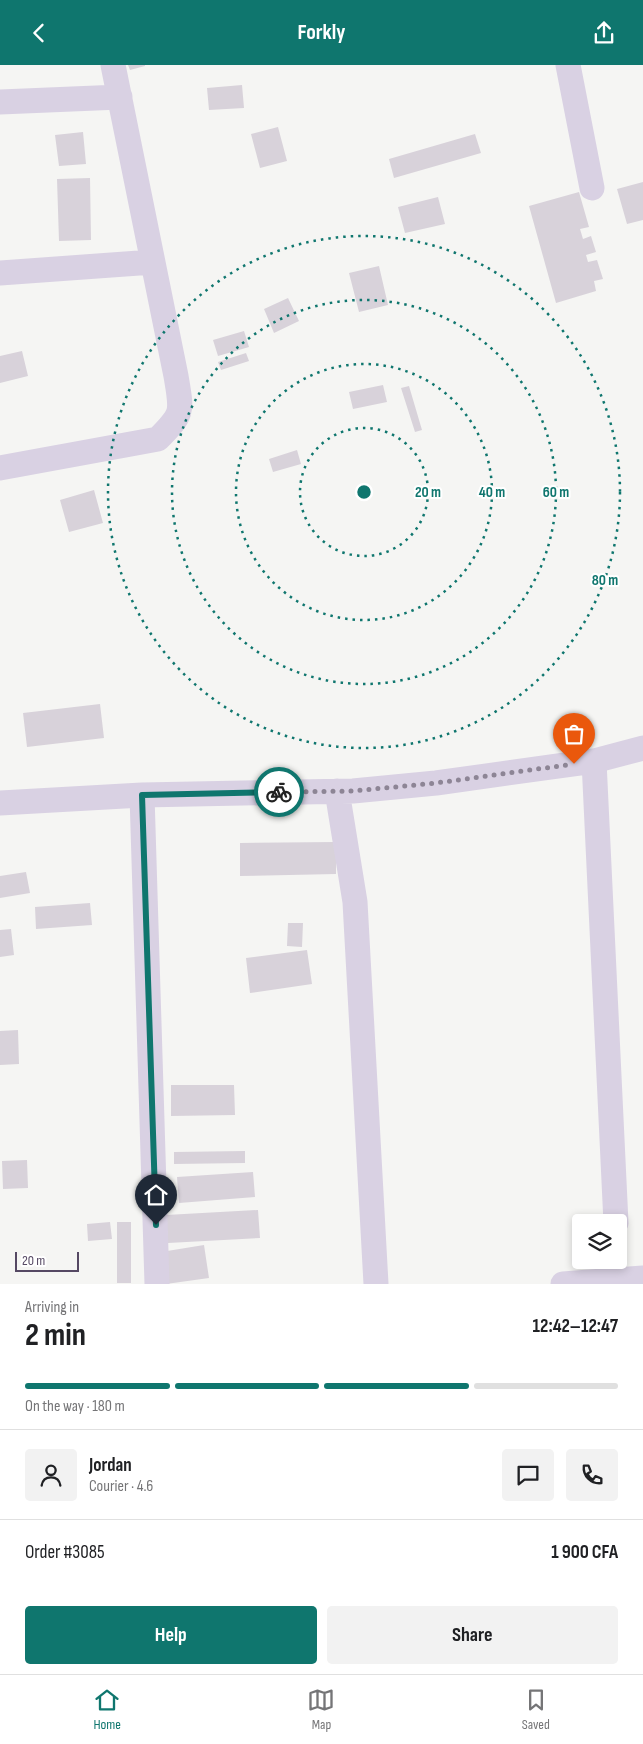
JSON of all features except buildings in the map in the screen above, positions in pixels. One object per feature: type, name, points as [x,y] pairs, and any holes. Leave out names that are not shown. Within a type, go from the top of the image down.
[{"type":"street","points":[[0,468],[158,439],[176,421],[181,403],[113,65]]},
{"type":"street","points":[[568,65],[592,188]]},
{"type":"street","points":[[0,102],[120,97]]},
{"type":"street","points":[[0,273],[153,262]]},
{"type":"street","points":[[0,803],[142,795],[353,791],[436,783],[594,761],[643,748]]},
{"type":"street","points":[[594,761],[616,1214]]},
{"type":"street","points":[[337,791],[355,901],[376,1284]]},
{"type":"street","points":[[142,795],[158,1284]]},
{"type":"street","points":[[563,1284],[625,1275]]},
{"type":"way so far","points":[[279,792],[353,791],[436,783],[574,764]]},
{"type":"route","points":[[156,1225],[142,795],[279,792]]}]
